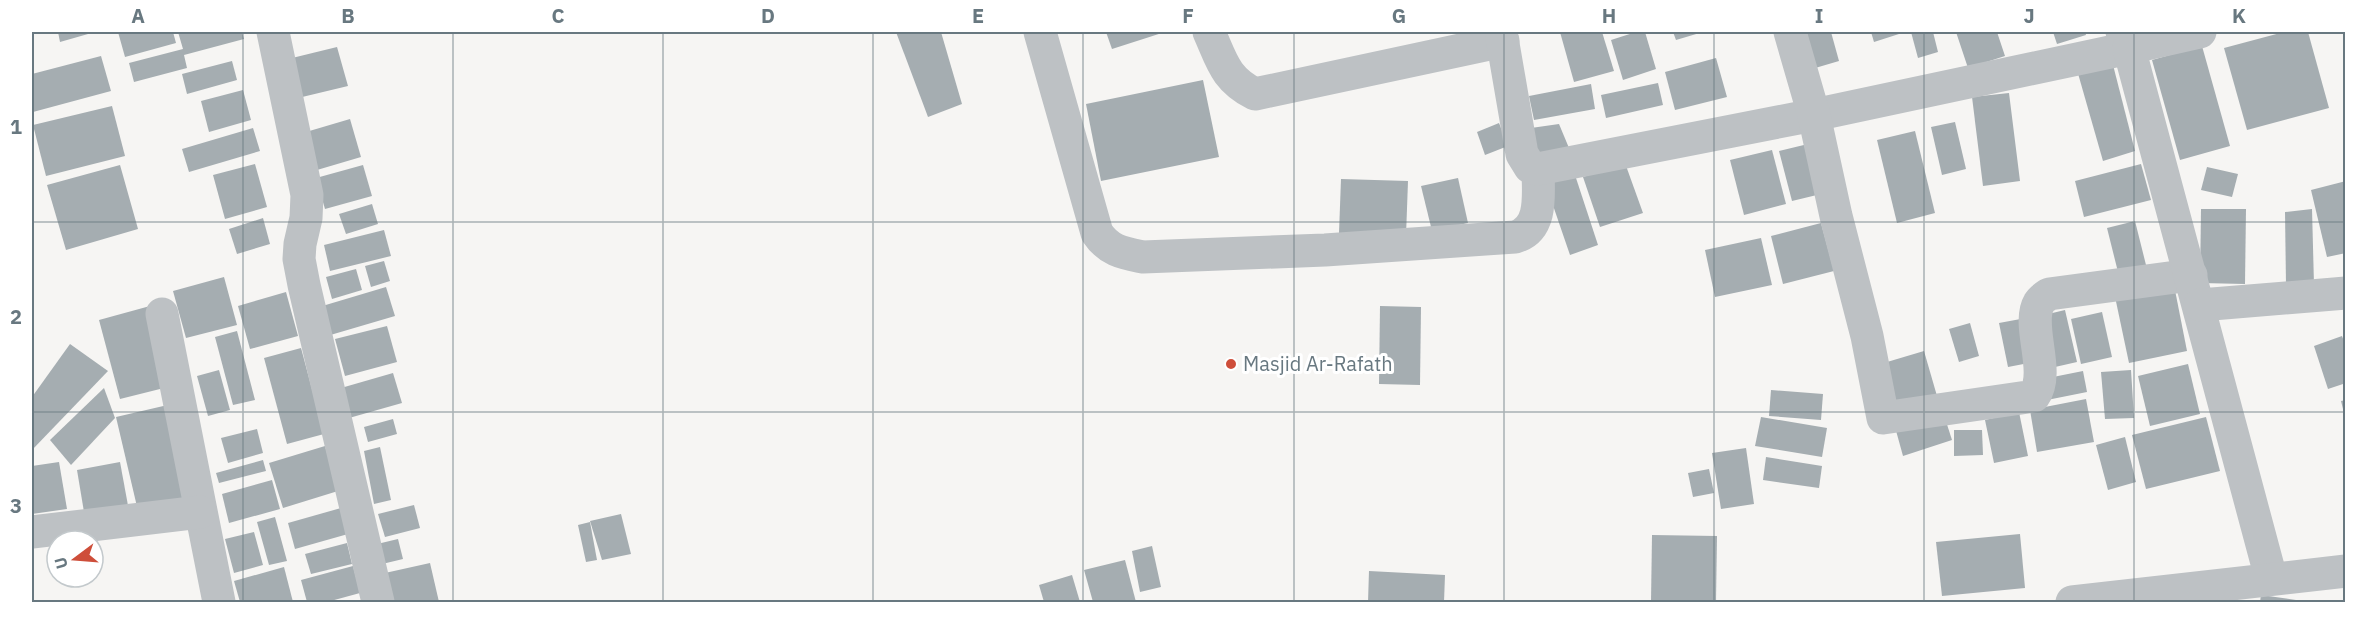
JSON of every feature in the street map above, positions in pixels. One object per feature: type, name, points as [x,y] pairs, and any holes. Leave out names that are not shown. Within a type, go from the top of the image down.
[{"type":"street","points":[[273,32],[308,195],[299,259],[378,603]]},
{"type":"street","points":[[1040,32],[1097,233],[1104,244],[1118,252],[1143,257],[1302,251],[1515,237],[1524,234],[1531,227],[1537,212],[1538,169]]},
{"type":"street","points":[[1209,32],[1227,73],[1242,87],[1255,94],[1502,36],[1522,154],[1530,167],[1538,169],[1814,115],[2126,40],[2200,32]]},
{"type":"street","points":[[1790,32],[1814,115],[1836,216],[1867,336],[1883,418],[2034,396],[2038,390],[2040,372],[2036,312],[2039,301],[2049,294],[2195,290],[2346,293]]},
{"type":"street","points":[[2126,40],[2271,578]]},
{"type":"street","points":[[162,314],[219,603]]},
{"type":"street","points":[[32,532],[200,512]]},
{"type":"street","points":[[2072,603],[2149,598],[2271,578],[2346,571]]},
{"type":"building","points":[[58,32],[95,32],[60,42]]},
{"type":"building","points":[[118,32],[173,32],[176,43],[125,57]]},
{"type":"building","points":[[178,32],[242,32],[244,39],[184,55],[187,68],[134,82],[129,63],[183,49]]},
{"type":"building","points":[[896,32],[941,32],[962,104],[928,117]]},
{"type":"building","points":[[1106,32],[1165,32],[1112,49]]},
{"type":"building","points":[[1560,32],[1602,32],[1614,71],[1574,82]]},
{"type":"building","points":[[1636,32],[1645,32],[1656,69],[1623,80],[1611,40]]},
{"type":"building","points":[[1673,32],[1703,32],[1676,40]]},
{"type":"building","points":[[1813,32],[1831,32],[1839,61],[1805,71],[1795,37]]},
{"type":"building","points":[[1871,32],[1899,32],[1899,34],[1874,42]]},
{"type":"building","points":[[1911,32],[1933,32],[1938,52],[1918,58]]},
{"type":"building","points":[[1956,32],[1997,32],[2005,56],[1968,68]]},
{"type":"building","points":[[2053,32],[2085,32],[2086,35],[2057,44]]},
{"type":"building","points":[[2284,32],[2308,32],[2329,108],[2247,130],[2224,48]]},
{"type":"building","points":[[2202,46],[2230,146],[2180,160],[2152,60]]},
{"type":"building","points":[[337,47],[348,86],[298,98],[288,59]]},
{"type":"building","points":[[101,56],[111,91],[33,112],[32,74]]},
{"type":"building","points":[[1716,58],[1727,97],[1675,110],[1665,72]]},
{"type":"building","points":[[232,61],[237,80],[187,94],[182,74]]},
{"type":"building","points":[[2112,61],[2135,151],[2103,161],[2077,70]]},
{"type":"building","points":[[1203,80],[1219,157],[1101,181],[1086,104]]},
{"type":"building","points":[[1658,83],[1663,105],[1606,118],[1601,95]]},
{"type":"building","points":[[1591,84],[1595,109],[1534,120],[1529,96]]},
{"type":"building","points":[[243,90],[251,120],[209,132],[201,101]]},
{"type":"building","points":[[2009,93],[2020,181],[1983,186],[1972,97]]},
{"type":"building","points":[[112,106],[125,156],[46,176],[33,125]]},
{"type":"building","points":[[350,119],[361,157],[317,170],[306,132]]},
{"type":"building","points":[[1955,122],[1966,169],[1942,175],[1931,127]]},
{"type":"building","points":[[1499,123],[1508,146],[1485,155],[1477,132]]},
{"type":"building","points":[[1559,124],[1569,148],[1537,155],[1531,128]]},
{"type":"building","points":[[253,128],[260,151],[189,172],[182,149]]},
{"type":"building","points":[[1915,131],[1935,213],[1897,223],[1877,140]]},
{"type":"building","points":[[1808,144],[1821,194],[1792,201],[1779,151]]},
{"type":"building","points":[[1772,150],[1786,204],[1744,215],[1730,160]]},
{"type":"building","points":[[1625,163],[1643,213],[1600,227],[1583,177]]},
{"type":"building","points":[[255,164],[267,207],[225,219],[213,175]]},
{"type":"building","points":[[2141,164],[2151,200],[2084,217],[2075,181]]},
{"type":"building","points":[[120,165],[138,229],[66,250],[47,185]]},
{"type":"building","points":[[363,165],[372,196],[325,209],[316,178]]},
{"type":"building","points":[[2207,167],[2238,174],[2232,197],[2201,190]]},
{"type":"building","points":[[1575,175],[1598,245],[1570,255],[1546,185]]},
{"type":"building","points":[[1458,178],[1468,223],[1432,231],[1421,186]]},
{"type":"building","points":[[1341,179],[1408,181],[1406,236],[1339,233]]},
{"type":"building","points":[[2346,181],[2346,253],[2327,257],[2311,190]]},
{"type":"building","points":[[372,204],[378,224],[346,234],[339,214]]},
{"type":"building","points":[[2201,209],[2246,209],[2245,284],[2200,283]]},
{"type":"building","points":[[2312,209],[2314,285],[2286,285],[2285,212]]},
{"type":"building","points":[[263,218],[270,244],[237,254],[229,229]]},
{"type":"building","points":[[2135,221],[2147,269],[2119,276],[2107,228]]},
{"type":"building","points":[[1821,223],[1834,271],[1783,284],[1771,236]]},
{"type":"building","points":[[384,230],[391,256],[330,271],[324,245]]},
{"type":"building","points":[[1761,238],[1772,285],[1715,297],[1705,250]]},
{"type":"building","points":[[384,261],[390,281],[371,287],[365,266]]},
{"type":"building","points":[[356,269],[362,290],[332,299],[326,277]]},
{"type":"building","points":[[224,277],[237,325],[186,338],[173,291]]},
{"type":"building","points":[[2173,280],[2187,351],[2129,363],[2114,292]]},
{"type":"building","points":[[386,287],[395,316],[327,336],[319,307]]},
{"type":"building","points":[[286,292],[298,336],[250,349],[238,306]]},
{"type":"building","points":[[150,306],[172,386],[120,399],[99,320]]},
{"type":"building","points":[[1380,306],[1421,307],[1420,385],[1379,384]]},
{"type":"building","points":[[2065,310],[2077,362],[2055,367],[2044,315]]},
{"type":"building","points":[[2102,312],[2112,357],[2081,364],[2071,319]]},
{"type":"building","points":[[2026,318],[2034,362],[2008,367],[1999,323]]},
{"type":"building","points":[[1970,323],[1979,356],[1959,362],[1949,329]]},
{"type":"building","points":[[387,326],[397,362],[345,376],[335,339]]},
{"type":"building","points":[[237,331],[255,400],[233,405],[215,337]]},
{"type":"building","points":[[2342,336],[2346,347],[2346,383],[2328,389],[2314,346]]},
{"type":"building","points":[[70,344],[108,371],[32,450],[32,397]]},
{"type":"building","points":[[301,348],[324,434],[287,444],[264,358]]},
{"type":"building","points":[[1924,351],[1937,396],[1890,410],[1877,365]]},
{"type":"building","points":[[2188,364],[2200,414],[2150,426],[2138,376]]},
{"type":"building","points":[[219,370],[230,410],[208,416],[197,376]]},
{"type":"building","points":[[2131,370],[2134,418],[2105,419],[2101,372]]},
{"type":"building","points":[[2083,371],[2087,392],[2047,400],[2043,379]]},
{"type":"building","points":[[393,373],[402,403],[349,418],[341,388]]},
{"type":"building","points":[[104,388],[115,418],[71,465],[50,440]]},
{"type":"building","points":[[1771,390],[1823,394],[1821,420],[1769,416]]},
{"type":"building","points":[[2086,399],[2094,442],[2037,452],[2030,410]]},
{"type":"building","points":[[2346,400],[2346,417],[2345,417],[2341,401]]},
{"type":"building","points":[[172,404],[194,498],[138,511],[116,417]]},
{"type":"building","points":[[1943,412],[1952,440],[1903,456],[1895,427]]},
{"type":"building","points":[[2019,412],[2028,456],[1994,463],[1985,420]]},
{"type":"building","points":[[1761,417],[1827,428],[1822,457],[1755,446]]},
{"type":"building","points":[[2206,417],[2220,471],[2146,489],[2132,435]]},
{"type":"building","points":[[393,419],[397,434],[368,442],[364,427]]},
{"type":"building","points":[[257,429],[263,453],[228,463],[221,438]]},
{"type":"building","points":[[1954,430],[1982,430],[1983,455],[1954,456]]},
{"type":"building","points":[[2125,437],[2136,482],[2108,490],[2096,445]]},
{"type":"building","points":[[325,446],[338,491],[283,508],[269,463]]},
{"type":"building","points":[[380,447],[391,500],[374,504],[364,451]]},
{"type":"building","points":[[1746,448],[1754,504],[1721,509],[1712,453]]},
{"type":"building","points":[[1766,457],[1822,466],[1819,488],[1763,480]]},
{"type":"building","points":[[263,460],[266,471],[219,483],[216,473]]},
{"type":"building","points":[[59,462],[67,509],[32,514],[32,466]]},
{"type":"building","points":[[120,462],[129,511],[85,518],[77,470]]},
{"type":"building","points":[[1709,469],[1714,493],[1693,497],[1688,473]]},
{"type":"building","points":[[272,480],[280,509],[229,523],[222,494]]},
{"type":"building","points":[[414,505],[420,528],[385,537],[378,514]]},
{"type":"building","points":[[341,508],[348,534],[295,549],[288,523]]},
{"type":"building","points":[[621,514],[631,554],[602,560],[590,521]]},
{"type":"building","points":[[275,517],[287,561],[269,565],[257,522]]},
{"type":"building","points":[[590,522],[597,560],[586,562],[578,525]]},
{"type":"building","points":[[254,532],[263,565],[234,573],[225,539]]},
{"type":"building","points":[[2020,534],[2025,588],[1942,596],[1936,542]]},
{"type":"building","points":[[1652,535],[1717,536],[1716,602],[1651,602]]},
{"type":"building","points":[[398,539],[403,559],[378,565],[373,545]]},
{"type":"building","points":[[347,543],[352,564],[311,574],[305,554]]},
{"type":"building","points":[[1152,546],[1161,587],[1140,592],[1132,551]]},
{"type":"building","points":[[1125,560],[1136,602],[1093,602],[1084,570]]},
{"type":"building","points":[[430,563],[439,602],[391,602],[385,573]]},
{"type":"building","points":[[353,566],[360,593],[327,602],[307,602],[301,580]]},
{"type":"building","points":[[284,567],[293,602],[240,602],[234,581]]},
{"type":"building","points":[[1369,571],[1445,575],[1444,602],[1368,602]]},
{"type":"building","points":[[1072,575],[1080,602],[1044,602],[1039,585]]},
{"type":"building","points":[[2261,595],[2296,600],[2295,602],[2260,602]]},
{"type":"place","name":"Masjid Ar-Rafath","points":[[1231,364]]}]
